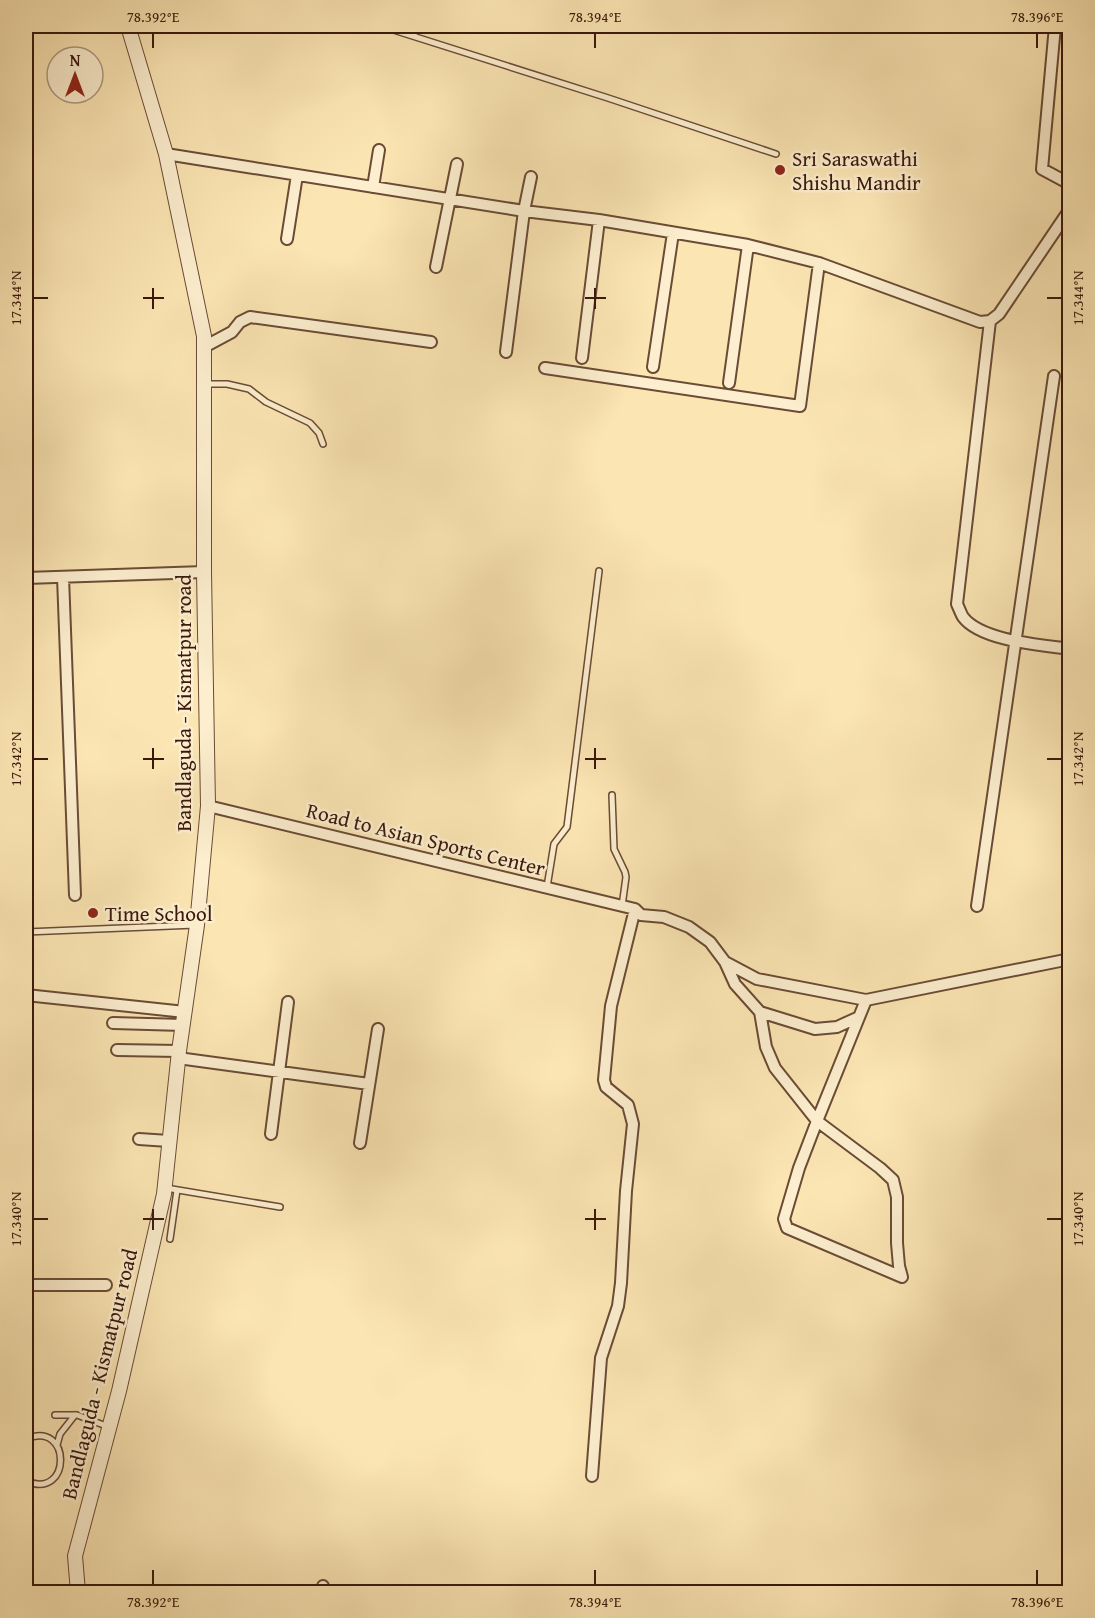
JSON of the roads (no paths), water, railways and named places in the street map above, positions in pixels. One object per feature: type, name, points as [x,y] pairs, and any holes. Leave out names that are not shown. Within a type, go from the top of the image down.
[{"type":"street","name":"Bandlaguda - Kismatpur road","points":[[78,1593],[75,1556],[171,1189],[169,1141],[197,925],[208,806],[204,572],[204,336],[166,154],[128,26]]},
{"type":"street","points":[[1055,26],[1042,169],[1070,184]]},
{"type":"street","points":[[373,187],[379,150]]},
{"type":"street","points":[[166,154],[525,212],[599,220],[748,245],[819,263],[980,322],[990,321],[999,314],[1070,209]]},
{"type":"street","points":[[436,267],[458,164]]},
{"type":"street","points":[[287,239],[297,175]]},
{"type":"street","points":[[506,352],[531,177]]},
{"type":"street","points":[[582,358],[599,220]]},
{"type":"street","points":[[653,367],[673,233]]},
{"type":"street","points":[[729,382],[748,245]]},
{"type":"street","points":[[546,368],[800,406],[819,263]]},
{"type":"street","points":[[204,347],[232,332],[240,322],[250,317],[431,342]]},
{"type":"street","points":[[990,321],[957,604],[963,617],[973,627],[986,633],[1015,641],[1070,649]]},
{"type":"street","points":[[977,906],[1054,376]]},
{"type":"street","points":[[26,579],[204,572]]},
{"type":"street","points":[[63,577],[75,896]]},
{"type":"street","name":"Road to Asian Sports Center","points":[[208,806],[635,909],[641,915],[664,917],[689,927],[710,942],[725,962]]},
{"type":"street","points":[[592,1476],[601,1358],[618,1306],[621,1283],[626,1191],[633,1124],[627,1105],[606,1086],[604,1080],[611,1006],[635,909]]},
{"type":"street","points":[[725,962],[757,979],[866,1000],[1070,958]]},
{"type":"street","points":[[725,962],[735,984],[760,1012],[815,1029],[837,1027],[859,1017]]},
{"type":"street","points":[[26,995],[184,1018]]},
{"type":"street","points":[[760,1012],[766,1047],[775,1068],[818,1121],[893,1180],[897,1197],[897,1243],[902,1277],[787,1228],[784,1219],[799,1168],[818,1121],[866,1000]]},
{"type":"street","points":[[271,1134],[288,1002]]},
{"type":"street","points":[[113,1023],[184,1018]]},
{"type":"street","points":[[360,1143],[378,1029]]},
{"type":"street","points":[[117,1050],[179,1055],[278,1072],[369,1084]]},
{"type":"street","points":[[139,1138],[169,1141]]},
{"type":"street","points":[[26,1285],[106,1285]]},
{"type":"lane","points":[[381,26],[776,154]]},
{"type":"lane","points":[[414,35],[416,26]]},
{"type":"lane","points":[[204,384],[227,384],[249,389],[266,402],[310,423],[319,433],[323,444]]},
{"type":"lane","points":[[547,889],[554,844],[567,827],[599,571]]},
{"type":"lane","points":[[612,795],[614,849],[626,877],[622,906]]},
{"type":"lane","points":[[26,932],[197,925]]},
{"type":"lane","points":[[170,1239],[171,1189],[280,1207]]},
{"type":"lane","points":[[55,1415],[75,1415],[110,1427]]},
{"type":"lane","points":[[57,1445],[60,1434],[75,1415]]},
{"type":"lane","points":[[26,1439],[35,1436],[51,1440],[57,1445],[62,1460],[60,1468],[50,1481],[43,1484],[26,1481]]},
{"type":"place","name":"Sri Saraswathi Shishu Mandir","points":[[780,170]]},
{"type":"place","name":"Time School","points":[[93,913]]}]
